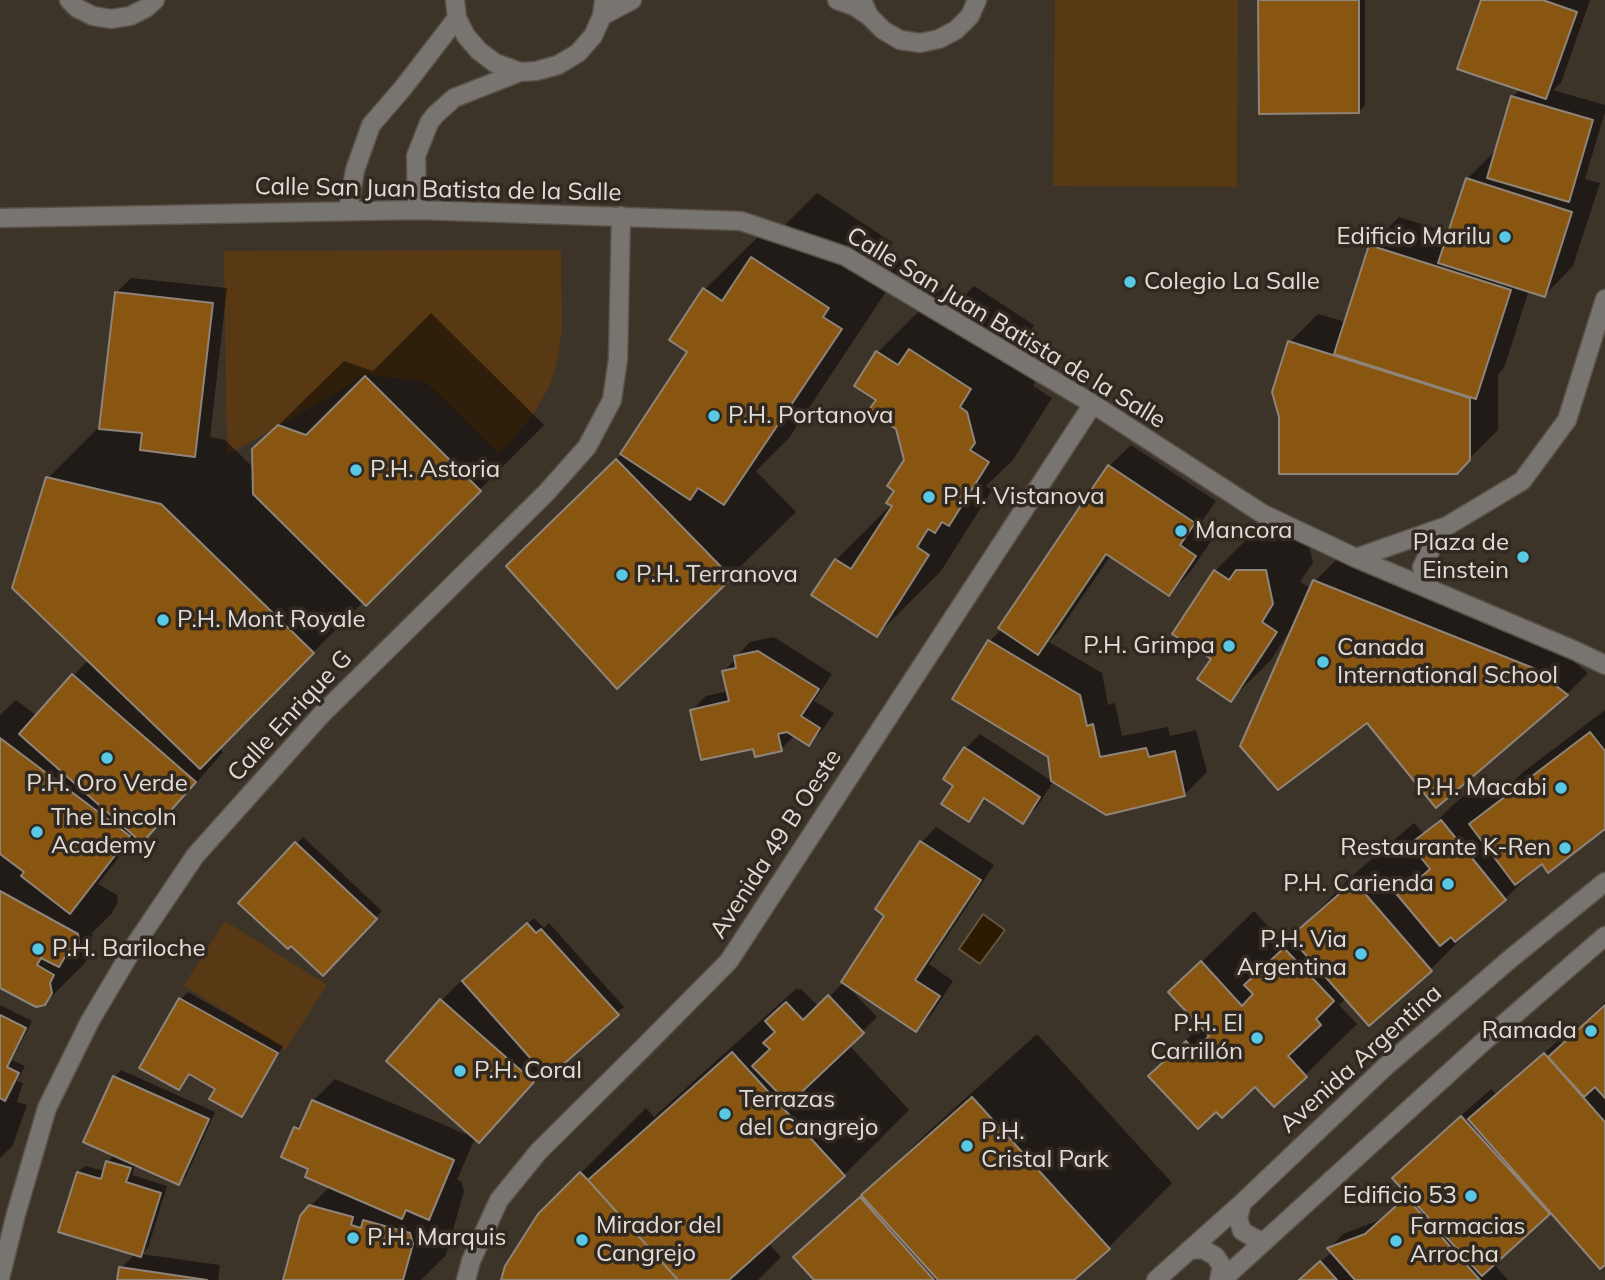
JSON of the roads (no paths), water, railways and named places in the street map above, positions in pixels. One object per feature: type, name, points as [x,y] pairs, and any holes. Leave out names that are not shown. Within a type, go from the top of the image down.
[{"type":"street","points":[[69,0],[77,8],[93,16],[111,19],[130,16],[155,0]]},
{"type":"street","points":[[416,210],[416,156],[435,115],[454,98],[520,72],[558,65],[578,53],[593,36],[603,8],[632,0]]},
{"type":"street","points":[[837,0],[866,8],[883,30],[900,40],[920,43],[939,39],[956,30],[970,16],[977,0]]},
{"type":"street","points":[[456,9],[466,36],[479,51],[495,63],[520,72]]},
{"type":"street","points":[[348,211],[355,170],[371,125],[403,88],[456,9]]},
{"type":"street","name":"Calle San Juan Batista de la Salle","points":[[0,218],[416,210],[741,221],[845,256],[1093,404],[1262,514],[1356,558],[1605,665]]},
{"type":"street","name":"Calle Enrique G","points":[[0,1278],[47,1108],[90,1021],[137,942],[195,856],[323,714],[546,494],[587,447],[612,400],[618,359],[621,216]]},
{"type":"street","points":[[1356,558],[1442,528],[1522,481],[1567,420],[1605,299]]},
{"type":"street","name":"Avenida 49 B Oeste","points":[[466,1280],[471,1261],[499,1200],[539,1151],[729,961],[1093,404]]},
{"type":"street","points":[[1431,589],[1422,567],[1442,528]]},
{"type":"street","name":"Avenida Argentina","points":[[1156,1280],[1242,1203],[1385,1067],[1605,882]]},
{"type":"street","points":[[1221,1280],[1483,1042],[1605,936]]},
{"type":"street","points":[[1242,1203],[1238,1218],[1242,1231],[1264,1242]]},
{"type":"street","points":[[1189,1251],[1203,1250],[1215,1255],[1222,1265],[1221,1280]]},
{"type":"place","name":"Edificio Marilu","points":[[1505,237]]},
{"type":"place","name":"Colegio La Salle","points":[[1130,282]]},
{"type":"place","name":"P.H. Portanova","points":[[714,416]]},
{"type":"place","name":"P.H. Astoria","points":[[356,470]]},
{"type":"place","name":"P.H. Vistanova","points":[[929,497]]},
{"type":"place","name":"Mancora","points":[[1181,531]]},
{"type":"place","name":"Plaza de Einstein","points":[[1523,557]]},
{"type":"place","name":"P.H. Terranova","points":[[622,575]]},
{"type":"place","name":"P.H. Mont Royale","points":[[163,620]]},
{"type":"place","name":"P.H. Grimpa","points":[[1229,646]]},
{"type":"place","name":"Canada International School","points":[[1323,662]]},
{"type":"place","name":"P.H. Oro Verde","points":[[107,758]]},
{"type":"place","name":"P.H. Macabi","points":[[1561,788]]},
{"type":"place","name":"The Lincoln Academy","points":[[37,832]]},
{"type":"place","name":"Restaurante K-Ren","points":[[1565,848]]},
{"type":"place","name":"P.H. Carienda","points":[[1448,884]]},
{"type":"place","name":"P.H. Bariloche","points":[[38,949]]},
{"type":"place","name":"P.H. Via Argentina","points":[[1361,954]]},
{"type":"place","name":"Ramada","points":[[1591,1031]]},
{"type":"place","name":"P.H. El Carrillón","points":[[1257,1038]]},
{"type":"place","name":"P.H. Coral","points":[[460,1071]]},
{"type":"place","name":"Terrazas del Cangrejo","points":[[725,1114]]},
{"type":"place","name":"P.H. Cristal Park","points":[[967,1146]]},
{"type":"place","name":"Edificio 53","points":[[1471,1196]]},
{"type":"place","name":"P.H. Marquis","points":[[353,1238]]},
{"type":"place","name":"Mirador del Cangrejo","points":[[582,1240]]},
{"type":"place","name":"Farmacias Arrocha","points":[[1396,1241]]}]
